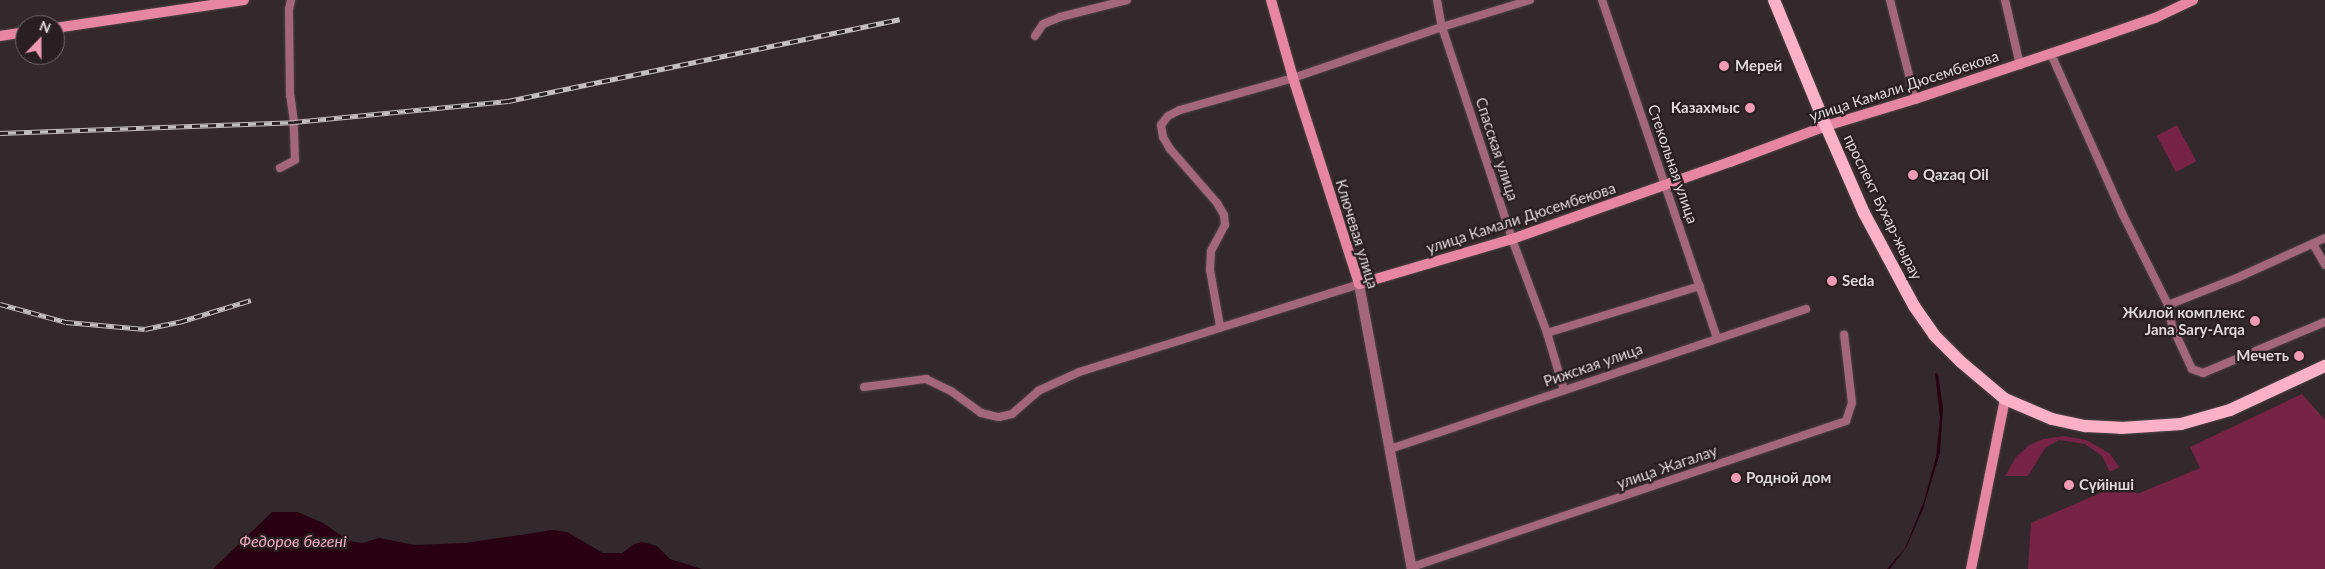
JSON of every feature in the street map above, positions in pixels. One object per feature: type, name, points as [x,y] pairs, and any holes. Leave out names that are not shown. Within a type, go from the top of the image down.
[{"type":"main road","points":[[65,27],[244,0]]},
{"type":"main road","name":"Ключевая улица","points":[[1271,0],[1292,78],[1359,284]]},
{"type":"main road","name":"проспект Бухар-жырау","points":[[1774,0],[1864,213],[1914,306],[1934,335],[1961,362],[2005,399],[2052,419],[2086,426],[2121,428],[2180,424],[2230,410],[2325,366]]},
{"type":"main road","name":"улица Камали Дюсембекова","points":[[1359,284],[1512,239],[1826,126],[2020,65],[2155,18],[2193,0]]},
{"type":"main road","points":[[0,36],[15,34]]},
{"type":"main road","points":[[1971,569],[2005,399]]},
{"type":"street","points":[[280,168],[295,160],[290,95],[289,8],[291,0]]},
{"type":"street","points":[[1035,36],[1043,24],[1060,17],[1127,0]]},
{"type":"street","name":"Спасская улица","points":[[1437,0],[1442,27],[1512,239],[1547,333],[1564,390]]},
{"type":"street","points":[[1220,326],[1210,270],[1211,251],[1225,225],[1224,215],[1217,203],[1170,149],[1163,137],[1160,125],[1168,116],[1180,110],[1292,78],[1442,27],[1530,0]]},
{"type":"street","name":"Стекольная улица","points":[[1602,0],[1717,338]]},
{"type":"street","points":[[1890,0],[1915,99]]},
{"type":"street","points":[[2005,0],[2020,65]]},
{"type":"street","points":[[2051,54],[2124,215],[2168,305],[2172,326],[2192,369],[2204,373],[2325,322]]},
{"type":"street","points":[[2168,305],[2325,238]]},
{"type":"street","points":[[2313,244],[2325,265]]},
{"type":"street","name":"улица Камали Дюсембекова","points":[[864,387],[926,379],[951,391],[981,413],[1000,417],[1012,414],[1038,391],[1079,372],[1220,326],[1359,284]]},
{"type":"street","name":"Ключевая улица","points":[[1359,284],[1412,568]]},
{"type":"street","points":[[1547,333],[1700,286]]},
{"type":"street","name":"Рижская улица","points":[[1390,449],[1806,309]]},
{"type":"street","name":"улица Жагалау","points":[[1412,568],[1846,421],[1852,403],[1844,334]]},
{"type":"shaded area","points":[[2177,125],[2196,161],[2176,172],[2157,136]]},
{"type":"shaded area","points":[[2302,394],[2325,420],[2325,569],[2028,569],[2031,523],[2128,481],[2137,494],[2200,468],[2190,447]]},
{"type":"shaded area","points":[[2064,436],[2086,440],[2097,446],[2110,454],[2119,467],[2110,472],[2102,456],[2085,444],[2059,440],[2045,448],[2028,476],[2005,476],[2016,457],[2029,445],[2044,439]]},
{"type":"water","points":[[1935,373],[1938,374],[1943,407],[1940,453],[1923,509],[1907,546],[1890,569],[1887,569],[1905,548],[1924,501],[1936,457],[1940,418]]},
{"type":"water","name":"Федоров бөгені","points":[[272,512],[298,512],[323,523],[349,541],[362,543],[379,538],[415,545],[465,543],[553,530],[567,532],[603,553],[622,553],[634,544],[643,542],[657,546],[670,559],[702,569],[213,569]]},
{"type":"railway","points":[[0,133],[294,122],[508,101],[899,19]]},
{"type":"railway","points":[[0,304],[66,322],[145,329],[179,322],[251,300]]},
{"type":"place","name":"Мерей","points":[[1724,66]]},
{"type":"place","name":"Казахмыс","points":[[1750,108]]},
{"type":"place","name":"Qazaq Oil","points":[[1913,175]]},
{"type":"place","name":"Seda","points":[[1832,281]]},
{"type":"place","name":"Жилой комплекс Jana Sary-Arqa","points":[[2255,321]]},
{"type":"place","name":"Мечеть","points":[[2299,356]]},
{"type":"place","name":"Родной дом","points":[[1736,478]]},
{"type":"place","name":"Сүйінші","points":[[2069,485]]}]
